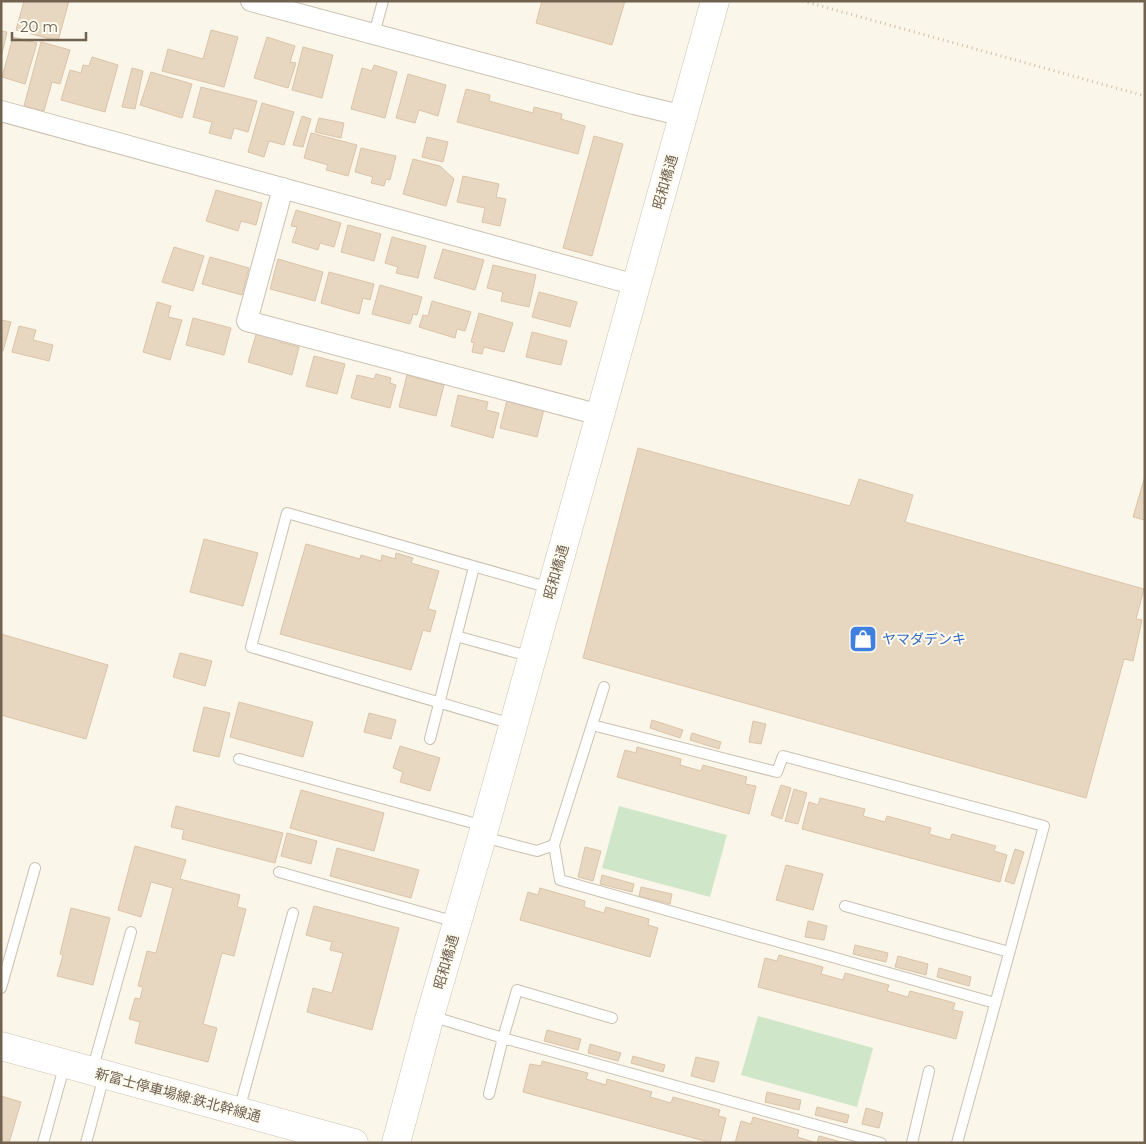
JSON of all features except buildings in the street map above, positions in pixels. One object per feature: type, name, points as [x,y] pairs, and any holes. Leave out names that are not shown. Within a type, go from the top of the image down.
[{"type":"street","points":[[251,1],[684,116]]},
{"type":"street","name":"昭和橋通","points":[[396,1143],[715,1]]},
{"type":"street","points":[[1,111],[636,285]]},
{"type":"street","points":[[283,188],[247,321],[600,415]]},
{"type":"street","name":"新富士停車場線:鉄北幹線通","points":[[1,1046],[354,1143]]},
{"type":"lane","points":[[374,34],[383,1]]},
{"type":"lane","points":[[513,724],[251,647],[286,513],[551,589]]},
{"type":"lane","points":[[430,739],[474,566]]},
{"type":"lane","points":[[456,636],[532,657]]},
{"type":"lane","points":[[604,687],[554,845],[560,880],[995,1003]]},
{"type":"lane","points":[[592,726],[777,772],[783,756],[1044,826],[957,1143]]},
{"type":"lane","points":[[239,759],[483,832],[537,851],[554,845]]},
{"type":"lane","points":[[1,988],[35,868]]},
{"type":"lane","points":[[279,872],[457,922]]},
{"type":"lane","points":[[845,906],[1009,952]]},
{"type":"lane","points":[[239,1111],[293,913]]},
{"type":"lane","points":[[86,1143],[98,1073],[131,932]]},
{"type":"lane","points":[[489,1094],[517,990],[612,1018]]},
{"type":"lane","points":[[430,1016],[881,1143]]},
{"type":"lane","points":[[43,1143],[65,1064]]},
{"type":"lane","points":[[912,1143],[929,1070]]},
{"type":"path","points":[[803,1],[1145,96]]},
{"type":"green space","points":[[619,806],[727,835],[710,897],[602,868]]},
{"type":"green space","points":[[758,1016],[873,1048],[857,1107],[741,1075]]},
{"type":"place","name":"ヤマダデンキ","points":[[863,639]]}]
